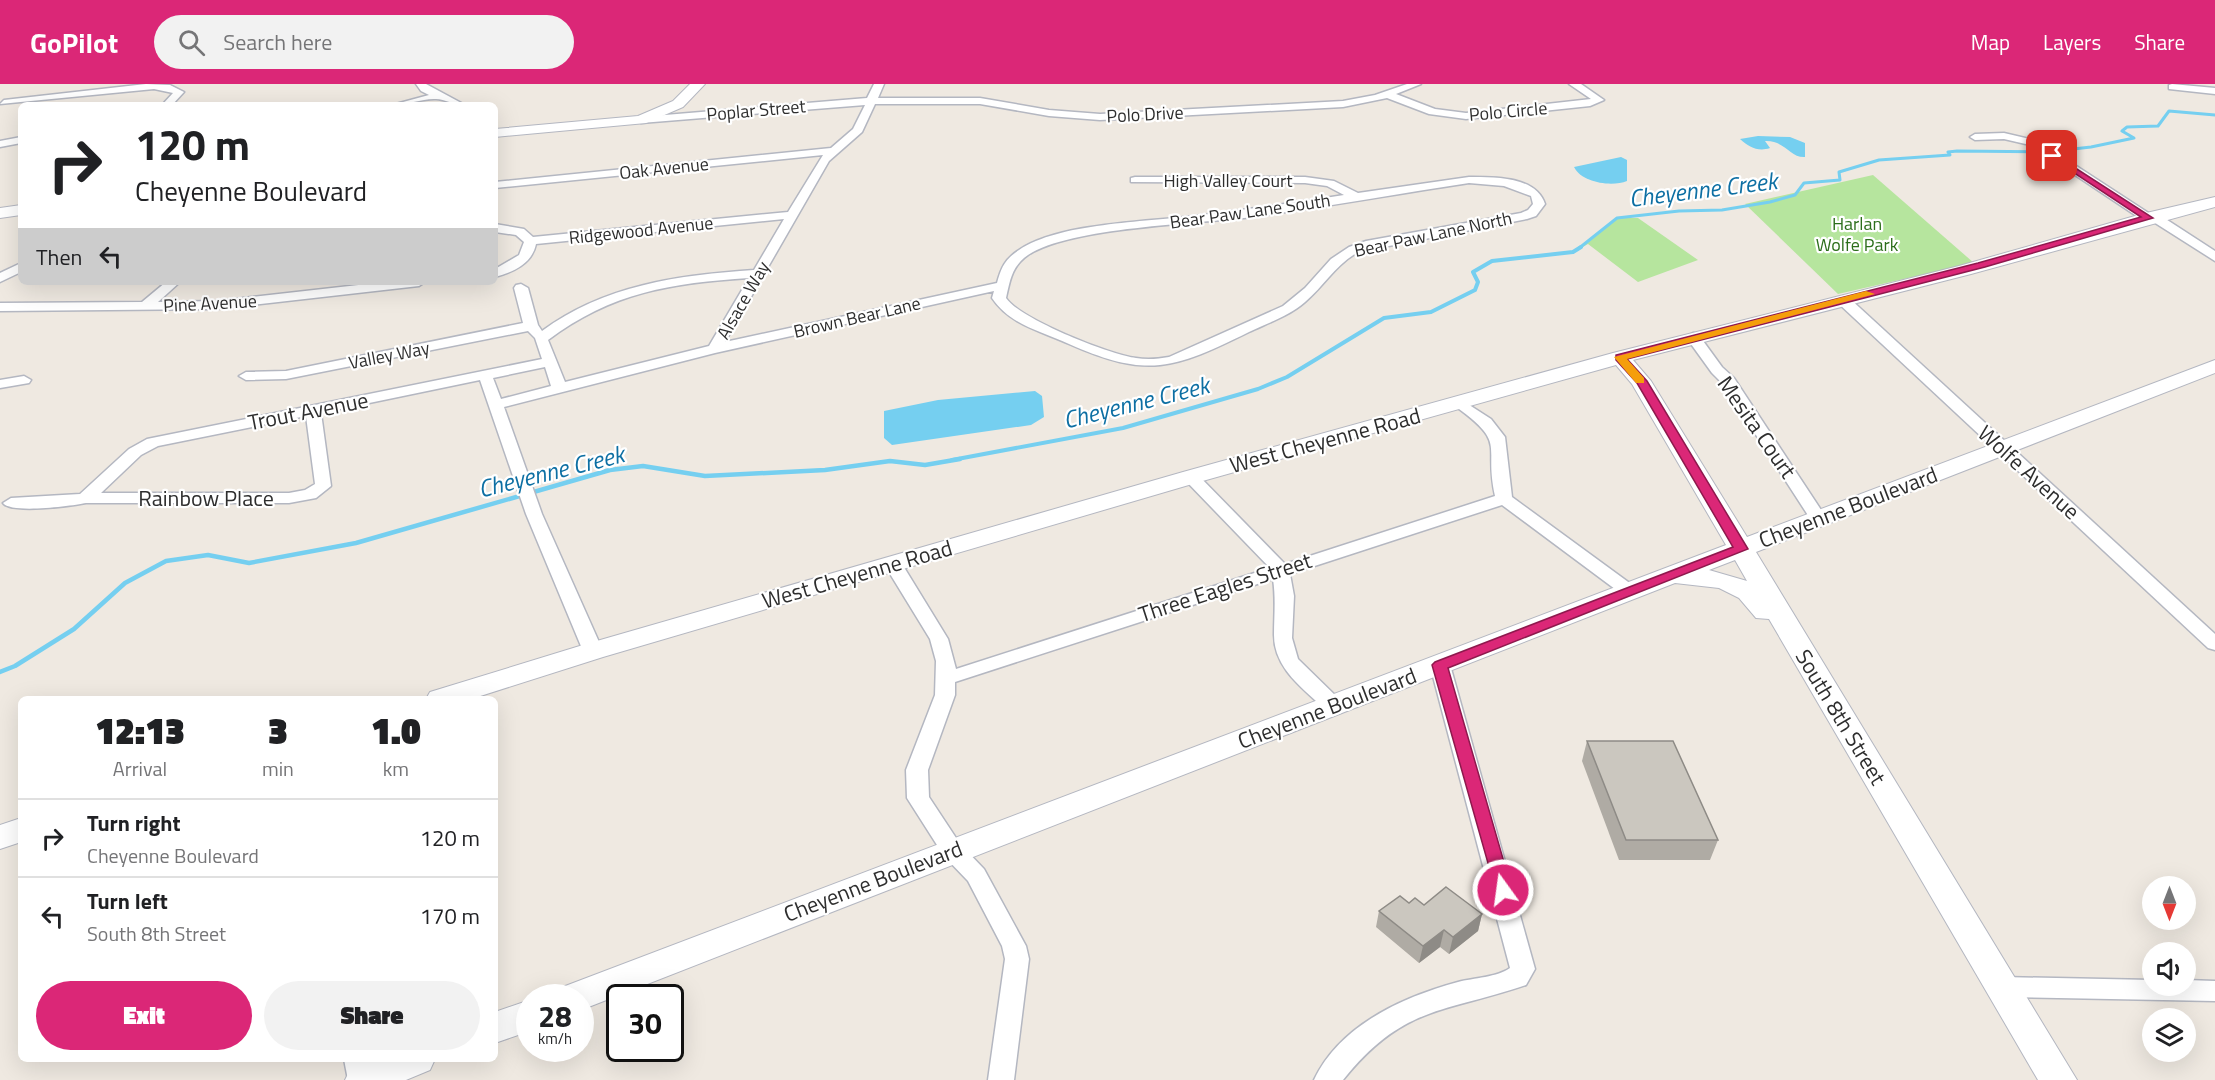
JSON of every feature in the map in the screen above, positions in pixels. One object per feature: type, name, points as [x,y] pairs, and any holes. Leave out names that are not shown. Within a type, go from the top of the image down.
[{"type":"main road","points":[[498,133],[641,120],[678,105],[698,84]]},
{"type":"main road","name":"West Cheyenne Road","points":[[450,696],[593,651],[1191,477],[1693,337],[1982,265],[2151,217],[2215,202]]},
{"type":"main road","points":[[0,213],[18,210]]},
{"type":"main road","name":"South 8th Street","points":[[1620,357],[1641,381],[2058,1080]]},
{"type":"main road","name":"Cheyenne Boulevard","points":[[594,990],[952,850],[1440,665],[2215,366]]},
{"type":"main road","points":[[1664,578],[1722,579],[1744,587],[1761,606],[1779,634],[1799,646]]},
{"type":"main road","points":[[0,837],[18,831]]},
{"type":"main road","points":[[498,1027],[516,1020]]},
{"type":"main road","points":[[362,1080],[409,1062]]},
{"type":"street","points":[[421,84],[424,89],[454,102]]},
{"type":"street","points":[[832,151],[858,130],[879,84]]},
{"type":"street","name":"Polo Drive","points":[[872,100],[980,101],[1049,114],[1100,117],[1331,105],[1389,95],[1416,84]]},
{"type":"street","name":"Polo Circle","points":[[1389,95],[1433,112],[1466,116],[1590,103],[1599,100],[1574,84]]},
{"type":"street","points":[[4,103],[154,86],[170,88],[178,92],[170,102]]},
{"type":"street","points":[[2172,87],[2215,91]]},
{"type":"street","points":[[980,101],[990,89]]},
{"type":"street","points":[[410,102],[440,95]]},
{"type":"street","name":"Poplar Street","points":[[641,120],[872,100]]},
{"type":"street","points":[[1975,137],[2004,136],[2036,145],[2215,257]]},
{"type":"street","points":[[0,144],[18,141]]},
{"type":"street","name":"Oak Avenue","points":[[498,185],[832,151]]},
{"type":"street","name":"Alsace Way","points":[[497,404],[714,350],[791,215],[832,151]]},
{"type":"street","name":"High Valley Court","points":[[1135,180],[1305,180],[1330,183],[1354,196]]},
{"type":"street","name":"Bear Paw Lane South","points":[[1001,286],[1005,271],[1014,258],[1050,240],[1095,231],[1241,214],[1468,180],[1493,180],[1521,186]]},
{"type":"street","name":"Bear Paw Lane North","points":[[1001,286],[999,298],[1014,314],[1106,356],[1140,364],[1176,362],[1297,302],[1334,261],[1346,252],[1366,245],[1532,213],[1539,204],[1536,194],[1521,186]]},
{"type":"street","name":"Ridgewood Avenue","points":[[498,228],[520,232],[530,241],[791,215]]},
{"type":"street","points":[[498,272],[521,260],[528,253],[530,241]]},
{"type":"street","points":[[0,278],[18,269]]},
{"type":"street","points":[[541,339],[576,314],[612,299],[690,279],[759,273]]},
{"type":"street","points":[[145,306],[170,285]]},
{"type":"street","points":[[293,296],[304,285]]},
{"type":"street","name":"Pine Avenue","points":[[0,307],[217,305],[393,285]]},
{"type":"street","name":"Brown Bear Lane","points":[[714,350],[1001,286]]},
{"type":"street","points":[[521,288],[531,326],[541,339],[560,389]]},
{"type":"street","name":"Wolfe Avenue","points":[[1843,300],[2215,644]]},
{"type":"street","name":"Valley Way","points":[[246,376],[286,375],[531,326]]},
{"type":"street","name":"Mesita Court","points":[[1693,337],[1717,370],[1729,381],[1819,519]]},
{"type":"street","name":"Trout Avenue","points":[[86,498],[141,447],[549,362]]},
{"type":"street","points":[[485,375],[534,514],[593,651]]},
{"type":"street","points":[[0,384],[24,380]]},
{"type":"street","points":[[1460,403],[1489,425],[1497,436],[1500,487],[1504,499],[1629,591]]},
{"type":"street","name":"Rainbow Place","points":[[11,503],[68,502],[86,498],[290,498],[310,494],[323,486],[313,410]]},
{"type":"street","points":[[1191,477],[1280,569],[1285,596],[1283,638],[1288,659],[1295,670],[1333,705]]},
{"type":"street","name":"Three Eagles Street","points":[[947,678],[1280,569],[1504,499]]},
{"type":"street","points":[[893,564],[943,648],[947,678],[940,713],[916,770],[915,785],[918,798],[952,850],[976,875],[1014,946],[1017,959],[1001,1080]]},
{"type":"street","points":[[1327,1080],[1358,1042],[1381,1023],[1412,1005],[1517,978],[1523,969],[1440,665]]},
{"type":"street","points":[[2002,987],[2215,991]]},
{"type":"street","points":[[358,1062],[362,1080]]},
{"type":"green space","name":"Harlan Wolfe Park","points":[[1873,175],[1974,263],[1838,294],[1745,204]]},
{"type":"green space","points":[[1617,218],[1638,218],[1698,260],[1638,282],[1588,244],[1574,252]]},
{"type":"water","points":[[1758,136],[1790,137],[1805,143],[1805,157],[1795,155],[1772,141],[1765,141],[1770,148],[1758,149],[1740,139]]},
{"type":"water","points":[[1621,157],[1627,160],[1627,181],[1621,183],[1590,180],[1574,167]]},
{"type":"water","points":[[1035,391],[1042,396],[1044,417],[1031,425],[892,445],[884,438],[884,411],[938,400]]},
{"type":"building","points":[[1587,741],[1673,741],[1718,840],[1626,840]]},
{"type":"building","points":[[1446,887],[1482,914],[1453,937],[1444,930],[1423,946],[1379,911],[1400,896],[1409,903],[1415,898],[1424,905]]},
{"type":"waterway","name":"Cheyenne Creek","points":[[1579,248],[1617,218],[1679,211],[1722,210],[1770,202],[1795,195],[1804,183],[1840,180],[1839,172],[1879,160],[1950,155],[1948,152],[1957,151],[2047,152],[2091,147],[2134,138],[2122,131],[2127,127],[2158,126],[2169,111],[2215,115]]},
{"type":"waterway","name":"Cheyenne Creek","points":[[952,460],[1123,428],[1258,389],[1287,377],[1384,318],[1431,312],[1475,290],[1478,282],[1473,272],[1492,261],[1573,252],[1579,248]]},
{"type":"waterway","name":"Cheyenne Creek","points":[[0,672],[15,666],[74,629],[125,583],[166,561],[208,555],[249,563],[356,543],[610,470],[643,466],[705,476],[825,470],[890,461],[925,465],[960,459]]},
{"type":"slow traffic","points":[[1640,380],[1620,357],[1870,294]]},
{"type":"route","points":[[1503,890],[1440,665],[1741,549],[1641,381],[1620,357],[1982,265],[2148,218],[2052,156]]}]
